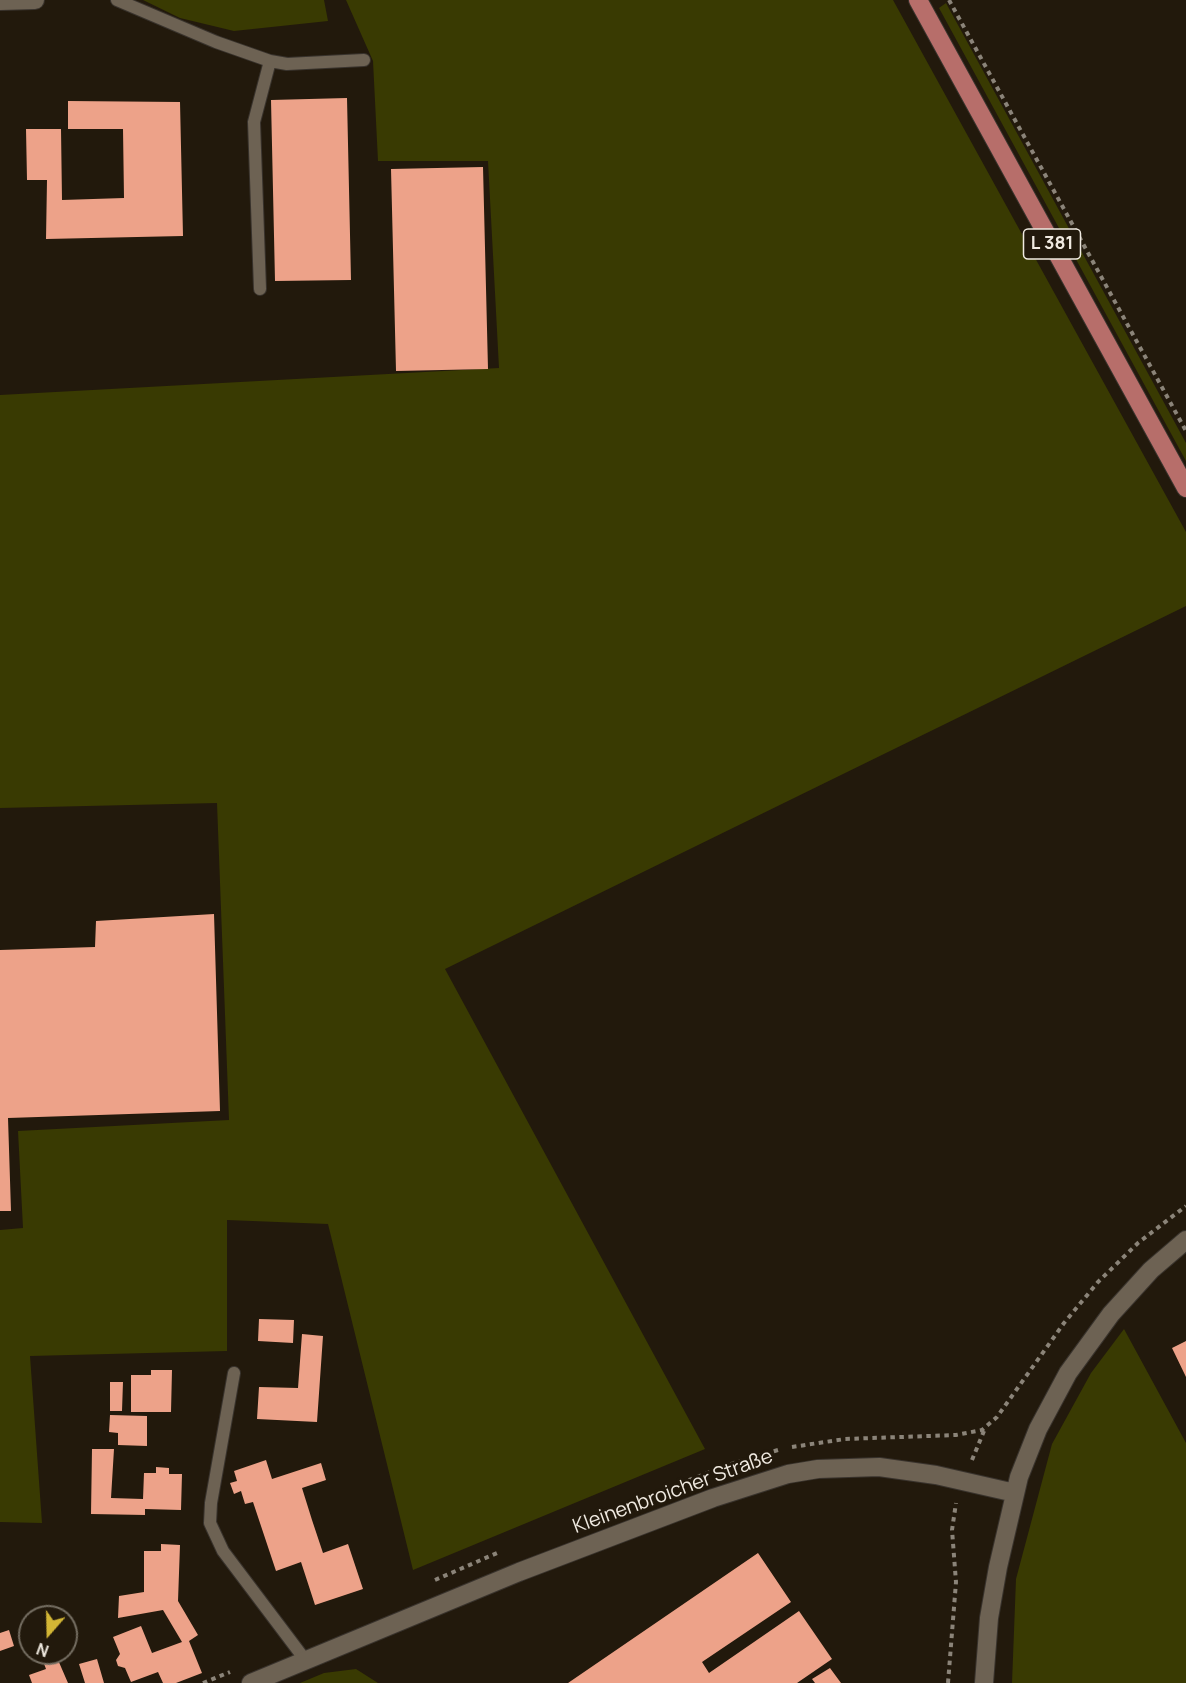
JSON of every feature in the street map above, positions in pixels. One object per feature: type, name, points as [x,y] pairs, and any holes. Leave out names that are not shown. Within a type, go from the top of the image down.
[{"type":"main road","name":"L 381","points":[[918,0],[1186,488]]},
{"type":"street","points":[[0,1],[35,0]]},
{"type":"street","points":[[984,1683],[994,1585],[1015,1493],[1038,1429],[1076,1361],[1129,1293],[1162,1259],[1186,1240]]},
{"type":"street","name":"Kleinenbroicher Straße","points":[[251,1683],[519,1572],[754,1483],[818,1469],[848,1467],[909,1470],[1015,1493]]},
{"type":"lane","points":[[117,0],[216,42],[270,61],[287,64],[364,60]]},
{"type":"lane","points":[[260,289],[254,122],[270,61]]},
{"type":"lane","points":[[234,1372],[211,1503],[210,1523],[223,1551],[306,1661]]},
{"type":"path","points":[[949,0],[1186,431]]},
{"type":"path","points":[[948,1683],[956,1582],[953,1516],[963,1481],[986,1428],[1074,1309],[1124,1256],[1186,1206]]},
{"type":"shaded area","points":[[143,0],[324,0],[328,21],[234,31],[180,18]]},
{"type":"shaded area","points":[[346,0],[893,0],[1186,532],[1186,606],[445,969],[705,1449],[413,1570],[328,1224],[227,1220],[227,1351],[30,1356],[42,1523],[0,1522],[0,1230],[23,1228],[18,1131],[229,1120],[217,803],[0,808],[0,395],[499,368],[488,161],[378,161],[373,61]]},
{"type":"shaded area","points":[[946,3],[1186,443],[1186,461],[939,8]]},
{"type":"shaded area","points":[[1124,1329],[1186,1443],[1186,1683],[1012,1683],[1016,1579],[1052,1444],[1091,1373]]},
{"type":"shaded area","points":[[356,1669],[378,1683],[300,1683],[324,1673]]},
{"type":"building","points":[[347,98],[351,280],[275,281],[271,100]]},
{"type":"building","points":[[68,101],[180,102],[183,236],[46,239],[47,180],[27,180],[26,129],[61,129],[62,200],[124,198],[123,129],[68,129]]},
{"type":"building","points":[[483,167],[488,369],[396,371],[391,169]]},
{"type":"building","points":[[214,914],[220,1111],[8,1118],[11,1211],[0,1211],[0,950],[95,947],[96,921]]},
{"type":"building","points":[[259,1319],[294,1320],[293,1343],[258,1341]]},
{"type":"building","points":[[302,1334],[323,1336],[317,1422],[257,1419],[259,1387],[298,1388]]},
{"type":"building","points":[[1186,1341],[1186,1377],[1172,1348]]},
{"type":"building","points":[[151,1370],[172,1370],[171,1412],[131,1412],[131,1375],[151,1375]]},
{"type":"building","points":[[110,1382],[123,1382],[122,1411],[110,1411]]},
{"type":"building","points":[[110,1415],[147,1416],[147,1446],[118,1445],[118,1433],[109,1432]]},
{"type":"building","points":[[92,1449],[114,1449],[111,1498],[143,1499],[144,1473],[156,1473],[156,1467],[169,1468],[169,1474],[182,1474],[181,1510],[145,1509],[145,1515],[91,1514]]},
{"type":"building","points":[[266,1460],[272,1479],[321,1463],[326,1480],[302,1488],[323,1553],[348,1544],[363,1589],[315,1605],[301,1562],[276,1571],[253,1502],[245,1504],[241,1491],[234,1494],[230,1483],[237,1481],[234,1471]]},
{"type":"building","points":[[161,1544],[180,1545],[178,1601],[198,1635],[189,1641],[202,1673],[176,1683],[163,1683],[158,1672],[131,1682],[125,1668],[118,1666],[116,1660],[120,1654],[113,1637],[141,1626],[152,1653],[182,1642],[163,1610],[118,1618],[119,1596],[144,1592],[144,1551],[161,1551]]},
{"type":"building","points":[[758,1553],[791,1602],[702,1662],[709,1673],[799,1611],[832,1659],[797,1683],[568,1683]]},
{"type":"building","points":[[9,1630],[14,1646],[0,1651],[0,1633]]},
{"type":"building","points":[[97,1659],[104,1683],[85,1683],[79,1664]]},
{"type":"building","points":[[44,1665],[60,1665],[68,1683],[32,1683],[29,1675],[46,1669]]},
{"type":"building","points":[[830,1668],[841,1683],[815,1683],[812,1679]]}]
